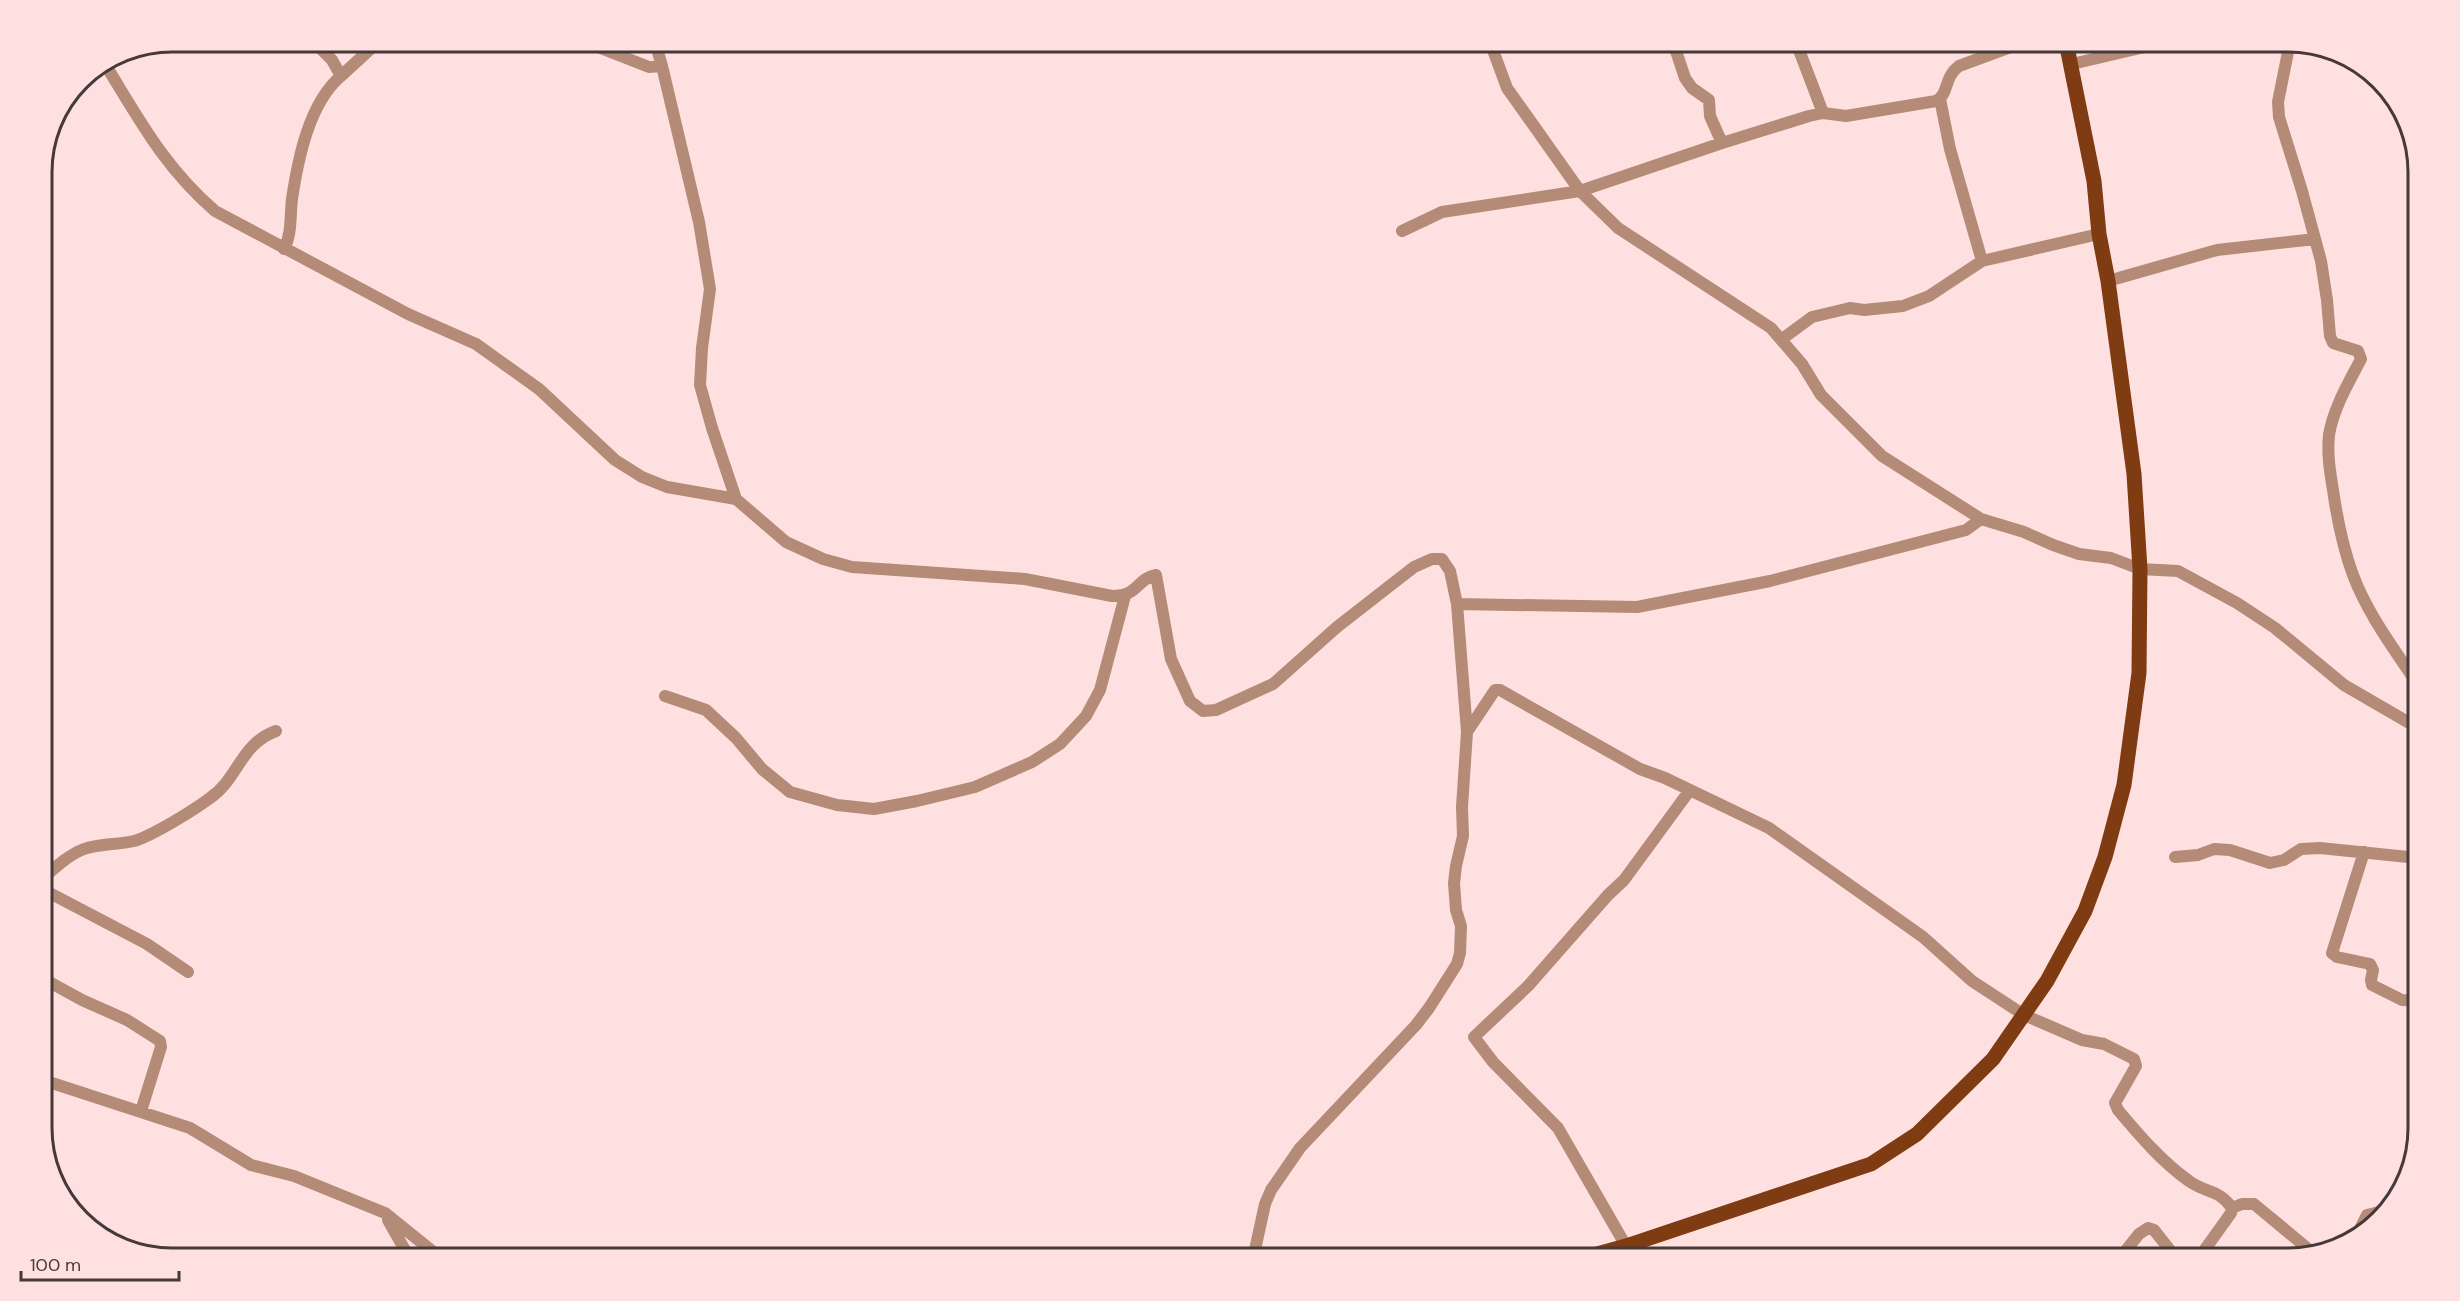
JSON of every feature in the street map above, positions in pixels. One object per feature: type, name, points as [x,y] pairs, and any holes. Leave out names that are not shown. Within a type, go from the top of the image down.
[{"type":"main road","points":[[1619,1248],[1871,1164],[1917,1134],[1993,1059],[2051,974],[2085,911],[2105,857],[2124,785],[2139,673],[2140,569],[2134,474],[2108,281],[2099,234],[2094,181],[2069,52]]},
{"type":"street","points":[[1494,52],[1507,88],[1580,191],[1618,228],[1772,328],[1802,364],[1821,395],[1882,456],[1981,519],[2024,532],[2070,551],[2111,558],[2140,569],[2178,571],[2237,603],[2275,628],[2344,685],[2408,722]]},
{"type":"street","points":[[1676,52],[1685,78],[1692,88],[1709,100],[1710,116],[1722,143]]},
{"type":"street","points":[[1800,52],[1823,113]]},
{"type":"street","points":[[1982,261],[1950,149],[1940,99],[1951,72],[1959,66],[1997,52]]},
{"type":"street","points":[[2072,64],[2123,52]]},
{"type":"street","points":[[2288,52],[2278,102],[2279,117],[2315,239],[2327,300],[2330,336],[2333,343],[2361,354],[2361,359],[2345,391],[2330,432],[2328,450],[2336,518],[2353,574],[2363,598],[2384,636],[2408,670]]},
{"type":"street","points":[[325,53],[341,76]]},
{"type":"street","points":[[284,249],[288,242],[292,198],[303,144],[318,105],[328,87],[366,53]]},
{"type":"street","points":[[613,53],[649,67],[662,66]]},
{"type":"street","points":[[658,53],[699,222],[711,289],[702,348],[700,385],[736,499],[786,542],[823,559],[852,567],[1025,579],[1112,596],[1125,596]]},
{"type":"street","points":[[110,71],[162,156],[194,192],[215,211],[408,314],[476,344],[539,389],[615,460],[642,477],[667,487],[736,499]]},
{"type":"street","points":[[1402,231],[1442,212],[1580,191],[1722,143],[1823,113],[1846,116],[1940,99]]},
{"type":"street","points":[[1782,339],[1812,316],[1850,308],[1864,310],[1902,306],[1929,296],[1982,261],[2099,234]]},
{"type":"street","points":[[2108,281],[2217,250],[2315,239]]},
{"type":"street","points":[[1457,604],[1637,606],[1839,564],[1966,530],[1981,519]]},
{"type":"street","points":[[665,696],[706,710],[736,738],[762,769],[790,792],[837,805],[874,809],[975,787],[1032,762],[1060,744],[1086,716],[1100,690],[1125,596],[1149,576],[1155,574],[1171,658],[1190,701],[1203,711],[1216,710],[1273,684],[1336,627],[1414,567],[1432,558],[1442,559],[1450,571],[1457,604],[1467,732],[1462,807],[1463,836],[1454,884],[1456,910],[1462,936],[1457,964],[1416,1024],[1300,1148],[1271,1190],[1265,1204],[1255,1248]]},
{"type":"street","points":[[1467,732],[1495,690],[1500,690],[1640,769],[1769,828],[1923,937],[1971,981],[2024,1015],[2082,1040],[2104,1044],[2134,1059],[2136,1066],[2134,1073],[2115,1103],[2118,1110],[2163,1159],[2190,1182],[2222,1196],[2232,1208]]},
{"type":"street","points":[[53,870],[72,855],[84,849],[134,841],[153,833],[209,800],[220,791],[261,736],[276,731]]},
{"type":"street","points":[[1626,1246],[1558,1128],[1493,1062],[1474,1037],[1528,986],[1624,880],[1690,790]]},
{"type":"street","points":[[2175,857],[2198,855],[2214,849],[2230,850],[2270,863],[2284,860],[2301,849],[2320,848],[2408,857]]},
{"type":"street","points":[[2364,852],[2332,953],[2337,957],[2370,964],[2373,970],[2372,985],[2402,1000],[2408,1000]]},
{"type":"street","points":[[53,895],[147,944],[188,972]]},
{"type":"street","points":[[53,984],[127,1020],[160,1041],[161,1047],[141,1111]]},
{"type":"street","points":[[53,1083],[190,1128],[251,1165],[294,1176],[385,1213],[428,1248]]},
{"type":"street","points":[[2232,1208],[2242,1204],[2254,1204],[2306,1247]]},
{"type":"street","points":[[2206,1248],[2231,1213],[2232,1208]]},
{"type":"street","points":[[385,1213],[404,1248]]},
{"type":"street","points":[[2128,1248],[2148,1227],[2154,1230],[2168,1248]]}]
